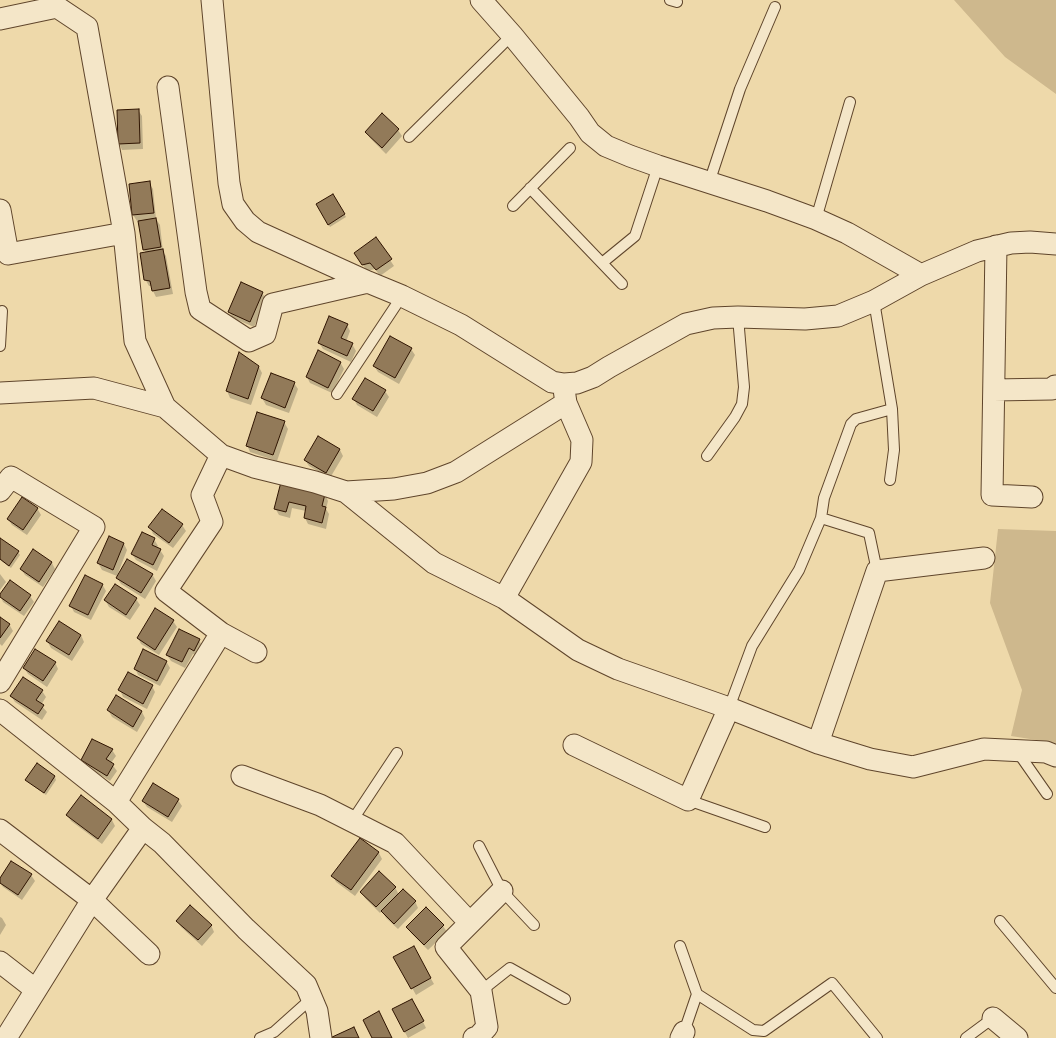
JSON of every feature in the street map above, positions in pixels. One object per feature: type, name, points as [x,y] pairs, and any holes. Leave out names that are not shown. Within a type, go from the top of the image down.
[{"type":"street","points":[[212,0],[229,183],[233,204],[245,221],[258,232],[402,296],[461,325],[552,382],[565,394],[582,440],[581,462],[504,598]]},
{"type":"street","points":[[481,0],[512,35],[579,117],[590,133],[606,146],[658,166],[767,201],[816,219],[847,233],[921,275]]},
{"type":"street","points":[[0,19],[57,7],[87,27],[124,233],[135,341],[165,407],[221,455],[254,467],[315,482],[346,492],[434,563],[504,598],[578,650],[618,669],[729,708],[818,743],[870,759],[913,767],[984,749],[1046,752],[1056,756]]},
{"type":"street","points":[[168,87],[196,292],[200,309],[249,341],[265,334],[272,304],[368,282]]},
{"type":"street","points":[[0,210],[8,254],[124,233]]},
{"type":"street","points":[[346,492],[394,489],[427,483],[456,472],[577,384],[593,377],[686,324],[713,318],[738,317],[805,319],[838,316],[874,301],[921,275],[977,251],[1011,243],[1030,242],[1056,244]]},
{"type":"street","points":[[996,246],[992,495],[1032,497]]},
{"type":"street","points":[[994,390],[1052,389],[1054,386]]},
{"type":"street","points":[[0,393],[94,388],[165,407]]},
{"type":"street","points":[[221,455],[202,495],[212,522],[166,591],[221,633],[256,652]]},
{"type":"street","points":[[0,491],[11,477],[94,527],[0,682]]},
{"type":"street","points":[[818,743],[877,571],[984,558]]},
{"type":"street","points":[[116,802],[221,633]]},
{"type":"street","points":[[574,745],[688,800],[729,708]]},
{"type":"street","points":[[0,710],[116,802],[143,828],[162,843],[246,928],[306,985],[317,1011],[321,1038]]},
{"type":"street","points":[[242,776],[320,805],[396,843],[470,923]]},
{"type":"street","points":[[6,1038],[92,900],[143,828]]},
{"type":"street","points":[[0,830],[92,900],[149,954]]},
{"type":"street","points":[[474,1038],[478,1037],[487,1027],[481,991],[446,947],[502,891]]},
{"type":"street","points":[[0,962],[36,990]]},
{"type":"street","points":[[993,1018],[1017,1038]]},
{"type":"lane","points":[[709,183],[740,89],[775,7]]},
{"type":"lane","points":[[409,137],[512,35]]},
{"type":"lane","points":[[816,219],[850,102]]},
{"type":"lane","points":[[513,206],[570,148]]},
{"type":"lane","points":[[602,263],[635,236],[658,166]]},
{"type":"lane","points":[[530,188],[622,284]]},
{"type":"lane","points":[[337,394],[402,296]]},
{"type":"lane","points":[[874,301],[892,409],[894,450],[890,480]]},
{"type":"lane","points":[[0,346],[2,311]]},
{"type":"lane","points":[[707,456],[735,417],[742,404],[744,387],[738,317]]},
{"type":"lane","points":[[729,708],[752,646],[799,570],[821,518],[824,498],[851,424],[856,419],[892,409]]},
{"type":"lane","points":[[821,518],[869,533],[877,571]]},
{"type":"lane","points":[[1017,751],[1047,794]]},
{"type":"lane","points":[[352,821],[397,753]]},
{"type":"lane","points":[[688,800],[766,827]]},
{"type":"lane","points":[[479,846],[502,891],[534,925]]},
{"type":"lane","points":[[1000,921],[1056,988]]},
{"type":"lane","points":[[680,946],[697,994],[753,1030],[764,1031],[832,983],[877,1038]]},
{"type":"lane","points":[[481,991],[510,968],[566,999]]},
{"type":"lane","points":[[683,1035],[697,994]]},
{"type":"lane","points":[[260,1038],[274,1032],[312,998]]},
{"type":"lane","points":[[966,1038],[993,1018]]},
{"type":"shaded area","points":[[954,0],[1056,0],[1056,94],[1005,57]]},
{"type":"shaded area","points":[[998,529],[1056,531],[1056,743],[1011,736],[1022,690],[990,603]]},
{"type":"building","points":[[139,109],[140,143],[118,144],[117,110]]},
{"type":"building","points":[[382,113],[399,129],[382,148],[365,132]]},
{"type":"building","points":[[150,181],[154,213],[132,215],[129,184]]},
{"type":"building","points":[[333,194],[345,214],[328,225],[316,204]]},
{"type":"building","points":[[156,218],[161,247],[143,250],[138,221]]},
{"type":"building","points":[[376,237],[392,259],[376,270],[370,263],[362,265],[354,253]]},
{"type":"building","points":[[163,249],[170,288],[152,291],[150,281],[144,280],[140,253]]},
{"type":"building","points":[[241,282],[263,292],[250,322],[228,312]]},
{"type":"building","points":[[329,316],[348,324],[341,338],[353,343],[347,356],[318,343]]},
{"type":"building","points":[[390,336],[412,348],[395,378],[373,366]]},
{"type":"building","points":[[318,350],[341,362],[328,388],[306,377]]},
{"type":"building","points":[[239,352],[259,366],[248,399],[226,391]]},
{"type":"building","points":[[271,373],[295,382],[285,408],[261,398]]},
{"type":"building","points":[[365,378],[386,390],[373,411],[352,399]]},
{"type":"building","points":[[257,412],[285,421],[273,455],[246,446]]},
{"type":"building","points":[[318,436],[340,449],[326,473],[304,460]]},
{"type":"building","points":[[281,482],[325,494],[322,506],[326,507],[322,523],[304,518],[306,506],[289,502],[286,512],[274,509]]},
{"type":"building","points":[[22,497],[38,508],[23,530],[7,519]]},
{"type":"building","points":[[162,509],[183,524],[169,543],[148,527]]},
{"type":"building","points":[[142,532],[155,538],[152,545],[161,549],[153,565],[131,554]]},
{"type":"building","points":[[109,536],[124,543],[113,570],[97,563]]},
{"type":"building","points":[[0,538],[19,551],[9,566],[0,559]]},
{"type":"building","points":[[33,549],[52,562],[39,582],[20,569]]},
{"type":"building","points":[[127,559],[153,574],[141,593],[116,578]]},
{"type":"building","points":[[85,575],[103,584],[88,615],[69,606]]},
{"type":"building","points":[[10,580],[31,595],[20,611],[0,597],[0,594]]},
{"type":"building","points":[[115,584],[137,598],[126,615],[104,600]]},
{"type":"building","points":[[155,608],[174,620],[155,650],[137,638]]},
{"type":"building","points":[[0,617],[10,624],[0,638]]},
{"type":"building","points":[[59,621],[81,635],[69,655],[46,641]]},
{"type":"building","points":[[179,629],[200,639],[194,651],[189,648],[182,662],[166,655]]},
{"type":"building","points":[[35,649],[56,662],[43,681],[23,668]]},
{"type":"building","points":[[143,649],[167,661],[157,681],[134,669]]},
{"type":"building","points":[[128,672],[153,685],[143,704],[118,690]]},
{"type":"building","points":[[23,677],[43,690],[36,700],[44,705],[38,714],[10,696]]},
{"type":"building","points":[[116,695],[142,711],[133,727],[107,710]]},
{"type":"building","points":[[92,739],[113,749],[106,759],[114,764],[107,776],[81,760]]},
{"type":"building","points":[[37,763],[55,776],[44,793],[25,780]]},
{"type":"building","points":[[153,783],[179,799],[168,817],[142,801]]},
{"type":"building","points":[[81,795],[112,819],[98,839],[66,815]]},
{"type":"building","points":[[360,838],[379,852],[351,890],[331,876]]},
{"type":"building","points":[[11,861],[32,874],[18,895],[0,883],[0,878]]},
{"type":"building","points":[[379,871],[396,887],[376,907],[360,892]]},
{"type":"building","points":[[403,889],[416,901],[394,924],[381,911]]},
{"type":"building","points":[[190,905],[212,925],[198,940],[176,921]]},
{"type":"building","points":[[426,907],[444,925],[424,945],[406,927]]},
{"type":"building","points":[[414,946],[431,978],[411,989],[393,957]]},
{"type":"building","points":[[412,999],[424,1021],[404,1032],[392,1009]]},
{"type":"building","points":[[379,1011],[392,1038],[372,1038],[363,1020]]},
{"type":"building","points":[[354,1027],[359,1038],[330,1038]]}]
